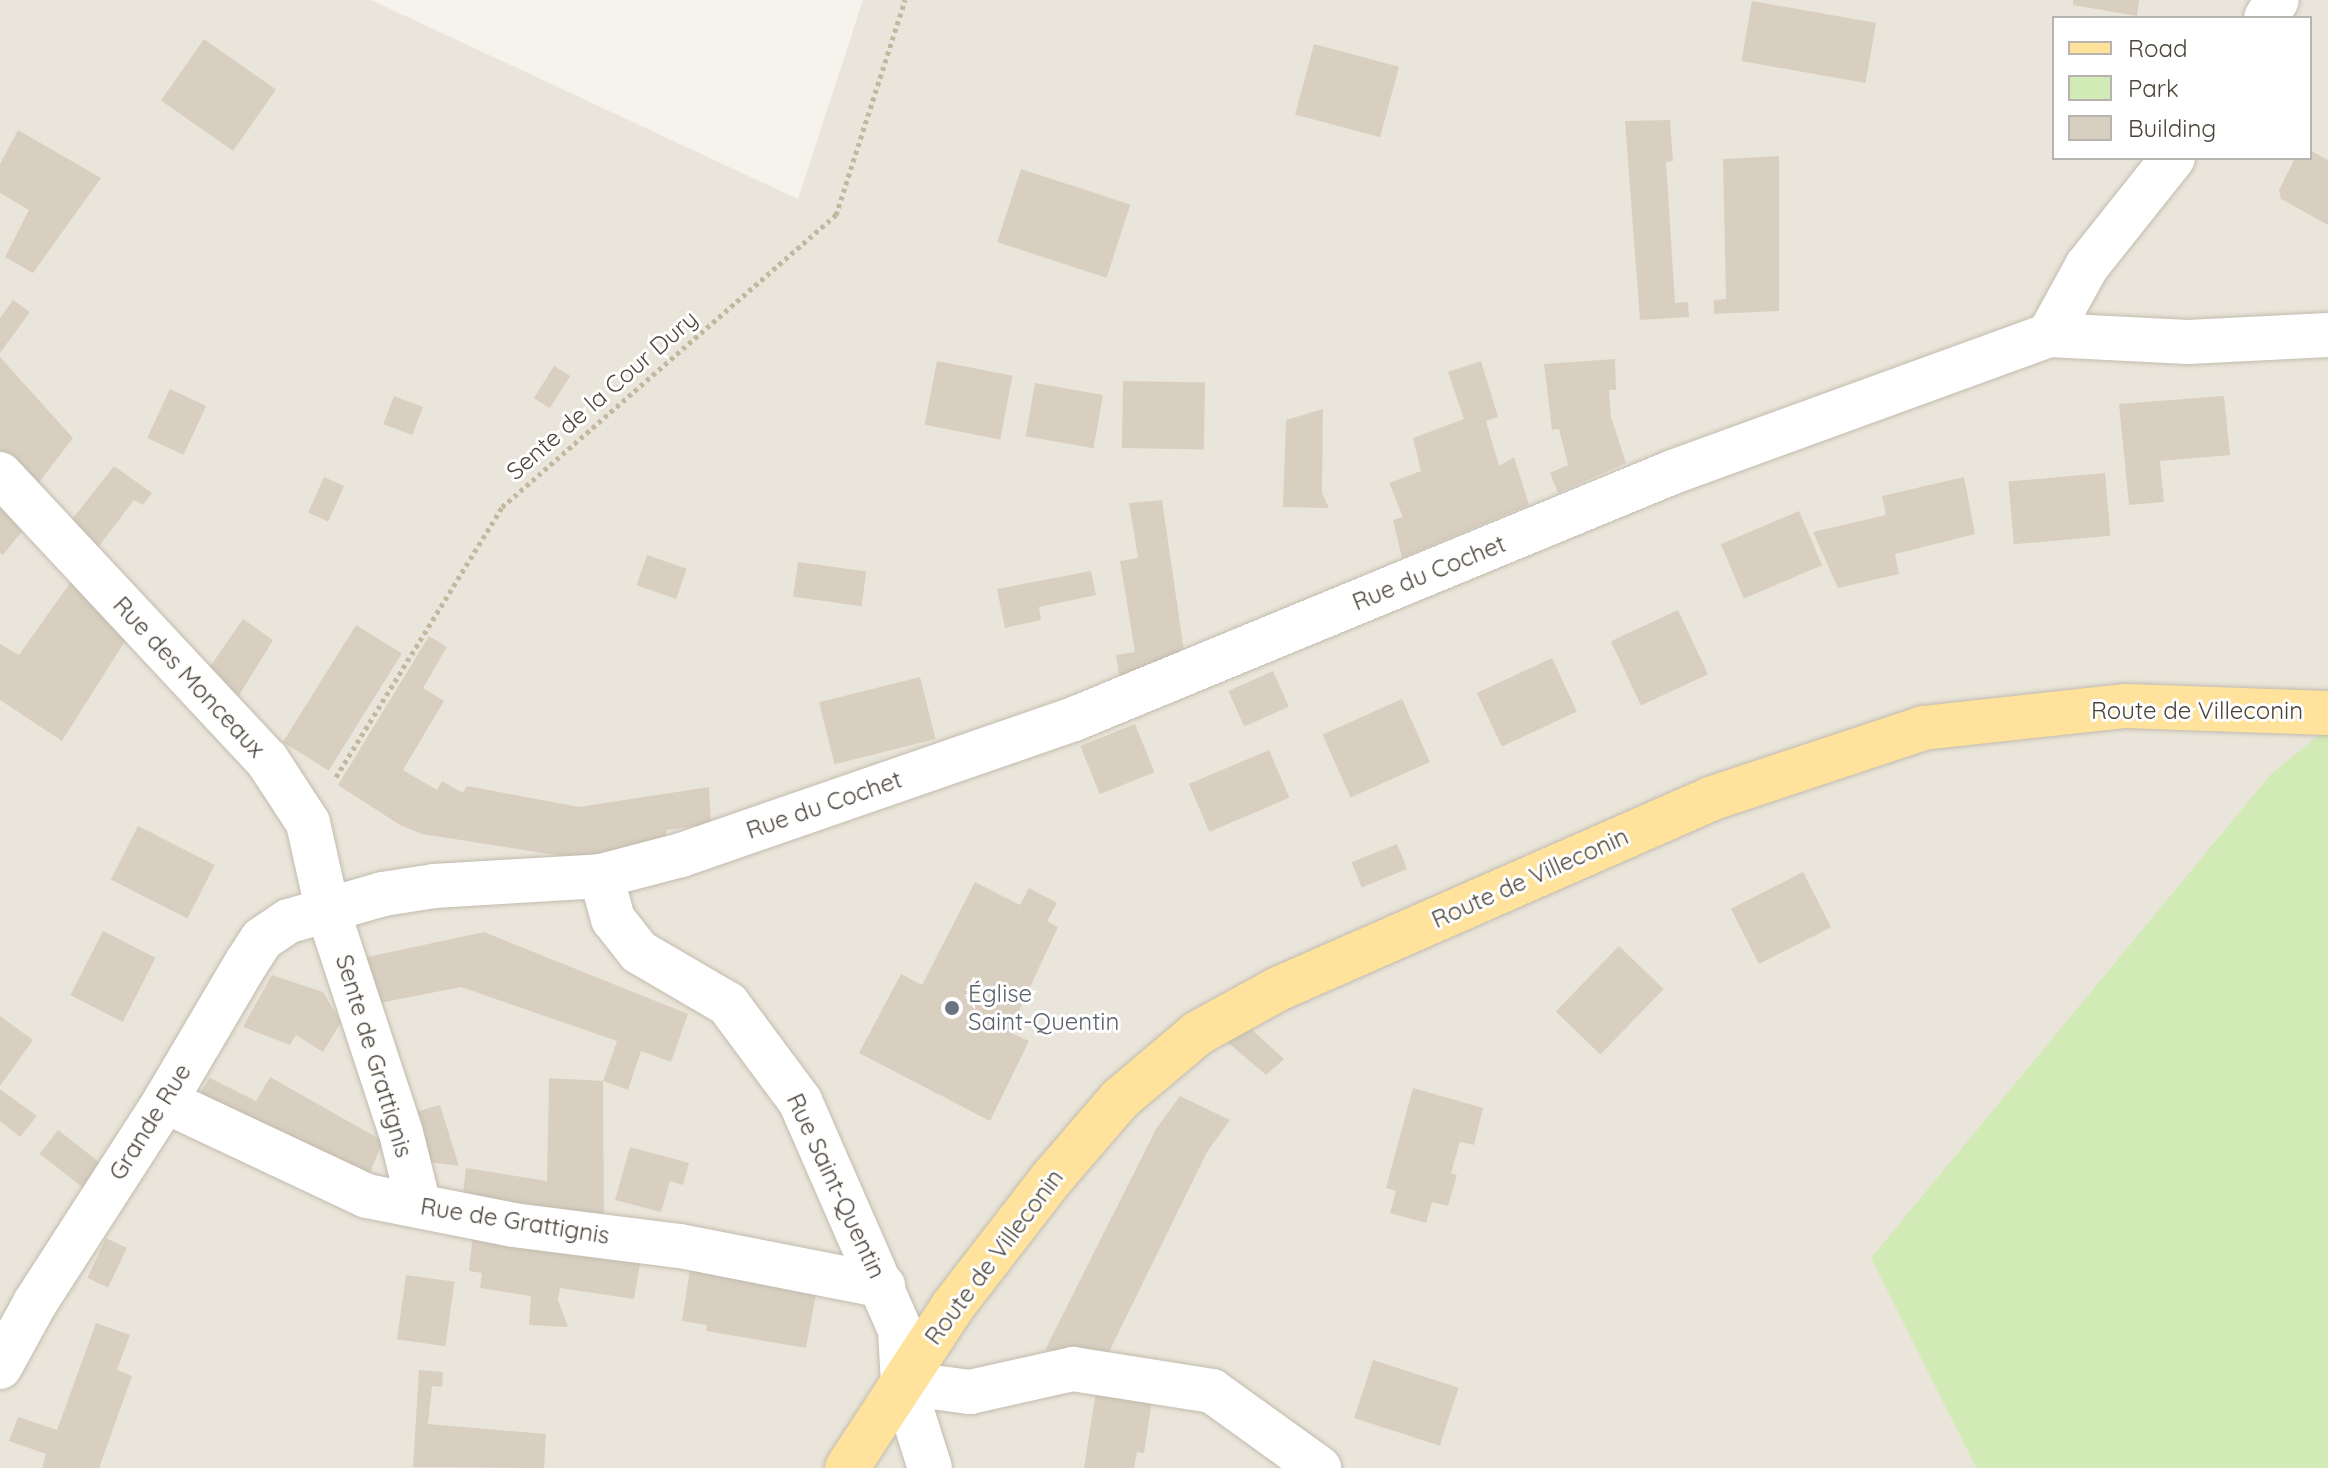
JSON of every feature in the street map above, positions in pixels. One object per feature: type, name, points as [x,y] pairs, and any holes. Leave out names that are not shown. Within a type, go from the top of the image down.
[{"type":"main road","name":"Route de Villeconin","points":[[847,1468],[953,1306],[1052,1178],[1120,1099],[1198,1033],[1278,989],[1710,799],[1923,728],[2126,706],[2328,713]]},
{"type":"street","points":[[2171,160],[2087,266],[2049,335],[2188,342],[2328,335]]},
{"type":"street","name":"Rue du Cochet","points":[[327,908],[383,894],[434,886],[601,876],[681,855],[1074,719],[1673,472],[2049,335]]},
{"type":"street","name":"Rue des Monceaux","points":[[0,474],[267,760],[308,823],[327,908]]},
{"type":"street","name":"Rue Saint-Quentin","points":[[601,876],[613,919],[639,952],[728,1004],[800,1101],[900,1330],[903,1383],[930,1468]]},
{"type":"street","name":"Grande Rue","points":[[0,1367],[35,1303],[165,1101],[262,939],[289,921],[327,908]]},
{"type":"street","name":"Sente de Grattignis","points":[[327,908],[401,1133],[419,1206]]},
{"type":"street","name":"Rue de Grattignis","points":[[165,1101],[367,1196],[513,1225],[680,1246],[883,1286]]},
{"type":"street","points":[[903,1383],[970,1392],[1073,1369],[1212,1391],[1319,1468]]},
{"type":"path","name":"Sente de la Cour Dury","points":[[308,823],[502,507],[836,215],[905,0]]},
{"type":"shaded area","points":[[0,0],[371,0],[798,199],[863,0],[2328,0],[2328,728],[2271,775],[1872,1258],[1976,1468],[0,1468]]},
{"type":"green space","points":[[2328,728],[2328,1468],[1976,1468],[1871,1258],[2271,774]]},
{"type":"building","points":[[2073,0],[2139,0],[2137,16],[2073,5]]},
{"type":"building","points":[[1752,1],[1876,23],[1865,83],[1741,61]]},
{"type":"building","points":[[204,39],[276,89],[233,151],[161,100]]},
{"type":"building","points":[[1314,44],[1399,67],[1380,137],[1295,115]]},
{"type":"building","points":[[1670,120],[1673,161],[1666,162],[1675,303],[1688,302],[1689,317],[1640,320],[1625,121]]},
{"type":"building","points":[[18,130],[101,178],[33,273],[5,257],[29,210],[0,193],[0,164]]},
{"type":"building","points":[[2312,151],[2328,160],[2328,225],[2281,199],[2279,190],[2294,160],[2312,160]]},
{"type":"building","points":[[1779,156],[1779,311],[1714,314],[1714,300],[1726,299],[1723,159]]},
{"type":"building","points":[[1021,169],[1130,205],[1107,278],[997,242]]},
{"type":"building","points":[[13,300],[30,312],[0,353],[0,318]]},
{"type":"building","points":[[0,357],[73,438],[34,489],[0,451]]},
{"type":"building","points":[[1615,359],[1616,390],[1609,390],[1611,417],[1626,463],[1558,493],[1550,473],[1568,465],[1559,429],[1552,430],[1544,364]]},
{"type":"building","points":[[937,361],[1013,376],[1000,439],[925,425]]},
{"type":"building","points":[[1481,361],[1498,417],[1486,421],[1499,466],[1514,457],[1529,505],[1402,558],[1393,520],[1403,517],[1389,483],[1421,471],[1413,438],[1464,419],[1448,372]]},
{"type":"building","points":[[554,366],[570,376],[550,408],[534,398]]},
{"type":"building","points":[[1123,381],[1205,382],[1204,449],[1122,448]]},
{"type":"building","points":[[1035,383],[1103,395],[1094,448],[1026,436]]},
{"type":"building","points":[[170,389],[206,406],[183,455],[147,438]]},
{"type":"building","points":[[394,396],[423,407],[412,435],[383,424]]},
{"type":"building","points":[[2224,396],[2230,455],[2160,461],[2164,502],[2129,505],[2119,404]]},
{"type":"building","points":[[1323,409],[1322,493],[1329,508],[1283,507],[1286,420]]},
{"type":"building","points":[[114,466],[152,493],[143,505],[134,500],[96,550],[70,522]]},
{"type":"building","points":[[2105,473],[2110,536],[2014,544],[2008,481]]},
{"type":"building","points":[[324,477],[344,486],[328,522],[308,513]]},
{"type":"building","points":[[1964,477],[1975,534],[1895,554],[1899,574],[1838,588],[1813,532],[1886,515],[1882,496]]},
{"type":"building","points":[[1162,500],[1184,651],[1119,676],[1116,655],[1135,652],[1120,561],[1138,558],[1129,503]]},
{"type":"building","points":[[0,506],[23,530],[3,555],[0,553]]},
{"type":"building","points":[[1799,511],[1822,565],[1744,599],[1721,544]]},
{"type":"building","points":[[647,555],[687,569],[676,599],[637,585]]},
{"type":"building","points":[[798,562],[866,572],[861,606],[793,597]]},
{"type":"building","points":[[1091,571],[1096,595],[1039,607],[1041,620],[1005,628],[997,589]]},
{"type":"building","points":[[72,580],[127,638],[62,741],[0,700],[0,644],[19,655]]},
{"type":"building","points":[[1678,610],[1708,674],[1641,706],[1611,641]]},
{"type":"building","points":[[243,619],[273,640],[238,697],[209,668]]},
{"type":"building","points":[[356,625],[402,654],[329,771],[283,742]]},
{"type":"building","points":[[429,636],[447,647],[423,688],[444,701],[403,770],[437,790],[442,781],[463,793],[467,786],[579,807],[709,787],[711,824],[666,830],[666,836],[581,859],[422,834],[400,825],[338,785]]},
{"type":"building","points":[[1552,658],[1577,711],[1502,747],[1477,693]]},
{"type":"building","points":[[1273,671],[1289,707],[1244,727],[1228,691]]},
{"type":"building","points":[[920,677],[935,739],[835,764],[819,702]]},
{"type":"building","points":[[1402,699],[1430,762],[1351,797],[1323,734]]},
{"type":"building","points":[[1135,724],[1154,772],[1100,794],[1080,746]]},
{"type":"building","points":[[1269,750],[1289,798],[1209,832],[1189,784]]},
{"type":"building","points":[[138,826],[215,865],[187,919],[111,879]]},
{"type":"building","points":[[1397,844],[1407,869],[1362,887],[1352,862]]},
{"type":"building","points":[[1803,872],[1831,927],[1759,964],[1731,909]]},
{"type":"building","name":"Église Saint-Quentin","points":[[975,882],[1020,905],[1029,888],[1057,903],[1047,921],[1058,927],[1009,1032],[1029,1041],[990,1121],[859,1053],[901,974],[922,985]]},
{"type":"building","points":[[103,931],[156,958],[123,1022],[70,995]]},
{"type":"building","points":[[484,932],[688,1014],[671,1062],[641,1051],[628,1090],[603,1081],[617,1041],[461,987],[375,1004],[363,958]]},
{"type":"building","points":[[1619,946],[1664,989],[1600,1055],[1556,1011]]},
{"type":"building","points":[[272,975],[323,992],[341,1022],[323,1052],[296,1035],[290,1045],[243,1027]]},
{"type":"building","points":[[0,1016],[33,1040],[0,1086]]},
{"type":"building","points":[[1249,1027],[1284,1059],[1266,1075],[1225,1040]]},
{"type":"building","points":[[270,1077],[383,1141],[367,1180],[197,1097],[210,1078],[256,1101]]},
{"type":"building","points":[[549,1078],[603,1081],[604,1220],[462,1202],[466,1168],[547,1181]]},
{"type":"building","points":[[1413,1088],[1483,1108],[1474,1145],[1460,1142],[1451,1173],[1457,1175],[1448,1206],[1432,1202],[1426,1223],[1390,1213],[1396,1191],[1386,1188]]},
{"type":"building","points":[[0,1089],[37,1116],[20,1137],[0,1121]]},
{"type":"building","points":[[1180,1096],[1230,1120],[1207,1152],[1108,1354],[1045,1350],[1156,1129]]},
{"type":"building","points":[[440,1105],[459,1166],[420,1161],[408,1114]]},
{"type":"building","points":[[58,1130],[101,1164],[83,1188],[40,1154]]},
{"type":"building","points":[[630,1147],[689,1163],[683,1185],[670,1181],[661,1212],[615,1200]]},
{"type":"building","points":[[473,1233],[641,1258],[634,1299],[560,1288],[558,1300],[568,1327],[529,1325],[531,1296],[480,1288],[482,1273],[469,1271]]},
{"type":"building","points":[[106,1238],[127,1248],[108,1288],[87,1278]]},
{"type":"building","points":[[690,1269],[816,1294],[806,1348],[706,1331],[707,1325],[682,1321]]},
{"type":"building","points":[[406,1275],[455,1282],[445,1346],[397,1339]]},
{"type":"building","points":[[96,1323],[130,1335],[117,1370],[132,1376],[99,1468],[42,1468],[46,1454],[9,1441],[18,1417],[57,1430]]},
{"type":"building","points":[[1373,1360],[1459,1388],[1440,1446],[1354,1418]]},
{"type":"building","points":[[419,1370],[443,1372],[442,1387],[432,1386],[428,1424],[546,1434],[544,1468],[413,1467]]},
{"type":"building","points":[[1096,1391],[1152,1401],[1144,1453],[1137,1452],[1134,1468],[1084,1468]]},
{"type":"place","name":"Église Saint-Quentin","points":[[952,1008]]}]
